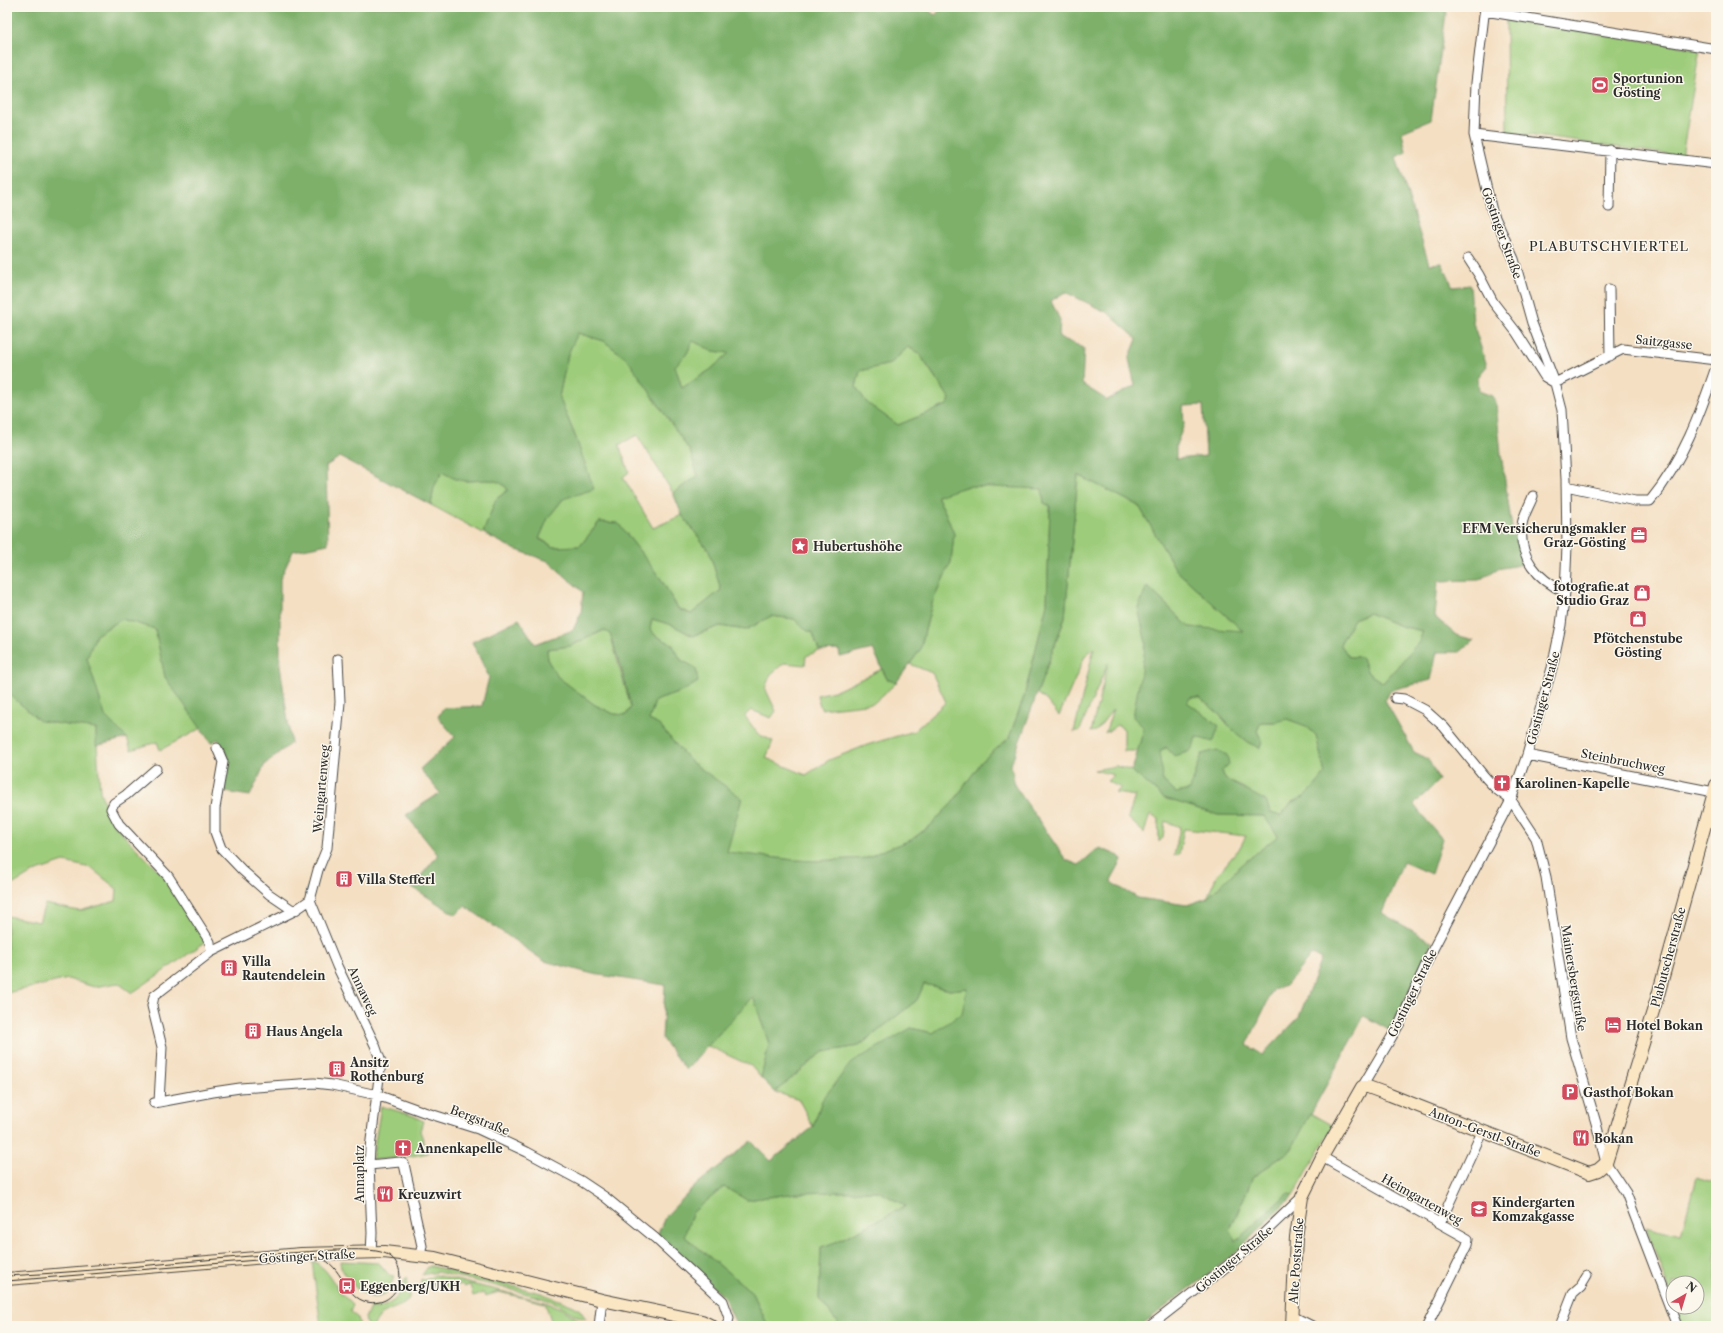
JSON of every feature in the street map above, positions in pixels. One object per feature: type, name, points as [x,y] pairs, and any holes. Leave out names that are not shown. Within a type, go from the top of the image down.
[{"type":"street","points":[[1485,9],[1716,49]]},
{"type":"street","name":"Göstinger Straße","points":[[1150,1326],[1241,1255],[1302,1197],[1322,1157],[1400,1023],[1432,952],[1511,800],[1527,755],[1553,661],[1561,626],[1565,592],[1567,546],[1566,486],[1562,410],[1555,383],[1532,323],[1514,259],[1492,211],[1474,135],[1476,83],[1485,9]]},
{"type":"street","points":[[1474,135],[1610,150],[1716,164]]},
{"type":"street","points":[[1609,207],[1610,150]]},
{"type":"street","points":[[1468,258],[1493,302],[1517,333],[1545,377],[1555,383]]},
{"type":"street","points":[[1609,289],[1610,356]]},
{"type":"street","name":"Saitzgasse","points":[[1555,383],[1623,350],[1716,360]]},
{"type":"street","points":[[1566,486],[1635,501],[1650,500],[1661,488],[1683,452],[1698,419],[1716,367]]},
{"type":"street","points":[[1533,496],[1522,523],[1522,539],[1527,559],[1535,572],[1551,586],[1565,592]]},
{"type":"street","name":"Weingartenweg","points":[[310,900],[318,870],[327,848],[340,702],[338,658]]},
{"type":"street","name":"Mainersbergstraße","points":[[1394,698],[1404,699],[1425,710],[1444,727],[1492,784],[1511,800],[1536,838],[1546,877],[1571,1038],[1596,1123],[1606,1164]]},
{"type":"street","points":[[217,748],[223,762],[215,808],[216,832],[221,848],[242,870],[269,894],[294,911]]},
{"type":"street","name":"Steinbruchweg","points":[[1527,755],[1715,788]]},
{"type":"street","points":[[156,769],[126,795],[114,803],[111,809],[119,824],[168,876],[210,942],[211,952],[294,911],[310,900]]},
{"type":"street","name":"Plabutscherstraße","points":[[1606,1164],[1658,995],[1715,788]]},
{"type":"street","name":"Annaweg","points":[[310,900],[337,966],[380,1059],[380,1077],[377,1095]]},
{"type":"street","name":"Bergstraße","points":[[211,952],[154,996],[152,1006],[162,1047],[156,1103],[213,1092],[314,1083],[332,1084],[377,1095],[478,1129],[526,1152],[596,1189],[655,1238],[723,1301],[730,1318],[727,1326]]},
{"type":"street","name":"Anton-Gerstl-Straße","points":[[1362,1086],[1368,1087],[1589,1173],[1598,1170],[1606,1164]]},
{"type":"street","name":"Annaplatz","points":[[371,1253],[372,1233],[369,1165],[372,1127],[377,1095]]},
{"type":"street","points":[[1440,1224],[1482,1132]]},
{"type":"street","name":"Heimgartenweg","points":[[1322,1157],[1440,1224],[1466,1237],[1468,1241],[1427,1326]]},
{"type":"street","points":[[369,1165],[400,1162],[404,1164],[422,1246],[420,1256]]},
{"type":"street","points":[[1606,1164],[1626,1192],[1677,1326]]},
{"type":"street","name":"Alte Poststraße","points":[[1292,1321],[1296,1237],[1302,1197]]},
{"type":"street","name":"Göstinger Straße","points":[[7,1279],[301,1254],[384,1252],[420,1256],[487,1270],[602,1300],[702,1321],[712,1326]]},
{"type":"street","points":[[1560,1326],[1573,1294],[1581,1286],[1586,1276]]},
{"type":"street","points":[[599,1326],[602,1300]]},
{"type":"street","points":[[1292,1321],[1312,1326]]},
{"type":"green space","points":[[7,7],[924,7],[935,15],[943,7],[1447,7],[1431,120],[1402,132],[1406,152],[1396,157],[1429,264],[1442,263],[1453,287],[1470,285],[1473,323],[1487,366],[1478,377],[1479,391],[1492,396],[1496,403],[1501,454],[1512,528],[1523,536],[1525,564],[1497,569],[1479,580],[1438,581],[1435,617],[1456,635],[1474,640],[1460,652],[1437,652],[1431,680],[1391,690],[1385,700],[1414,752],[1428,759],[1439,780],[1414,805],[1442,839],[1431,874],[1403,862],[1382,913],[1432,942],[1401,1009],[1389,1030],[1364,1016],[1291,1150],[1253,1177],[1230,1229],[1236,1241],[1288,1193],[1293,1196],[1231,1257],[1140,1326],[840,1326],[819,1299],[821,1247],[836,1242],[906,1206],[878,1191],[796,1193],[747,1200],[724,1187],[693,1212],[684,1236],[753,1293],[768,1326],[737,1326],[724,1297],[657,1236],[665,1217],[697,1184],[751,1141],[771,1161],[813,1127],[822,1100],[851,1063],[911,1028],[933,1033],[962,1013],[967,988],[950,990],[924,984],[917,1000],[859,1046],[823,1052],[775,1092],[761,1078],[769,1044],[753,996],[686,1070],[662,1039],[665,985],[593,974],[544,961],[465,906],[456,915],[412,887],[438,855],[406,815],[440,793],[420,769],[455,737],[438,717],[443,708],[482,706],[489,677],[472,642],[519,619],[535,644],[573,630],[581,613],[583,592],[548,561],[514,549],[483,533],[496,499],[508,490],[498,482],[492,480],[460,480],[442,472],[434,487],[431,505],[340,457],[326,466],[328,544],[293,551],[280,579],[280,665],[291,743],[265,764],[250,796],[219,791],[230,761],[218,739],[211,743],[165,677],[155,629],[122,619],[96,635],[87,658],[105,716],[127,738],[96,746],[96,729],[40,721],[7,692]],"holes":[[[1065,292],[1108,313],[1137,339],[1129,359],[1135,386],[1107,400],[1082,384],[1084,348],[1059,337],[1060,320],[1051,301]],[[578,333],[604,341],[628,360],[690,451],[698,476],[673,493],[682,515],[709,551],[721,590],[691,614],[678,609],[661,579],[618,523],[599,522],[580,546],[554,547],[539,539],[548,518],[563,499],[594,489],[576,438],[559,397],[568,354]],[[693,341],[713,351],[729,353],[710,370],[682,388],[675,366],[686,355]],[[908,347],[919,353],[950,399],[947,405],[898,425],[867,403],[856,387],[860,371],[890,364]],[[1203,405],[1206,456],[1176,459],[1176,445],[1184,425],[1183,406]],[[1078,475],[1139,506],[1176,570],[1243,631],[1189,627],[1147,586],[1138,608],[1146,643],[1133,717],[1144,728],[1132,771],[1164,798],[1218,815],[1264,816],[1278,836],[1244,863],[1207,898],[1187,905],[1138,898],[1112,883],[1111,880],[1122,860],[1119,856],[1100,848],[1079,865],[1066,860],[1015,786],[1011,765],[1065,617]],[[968,486],[1042,489],[1044,503],[1050,506],[1047,604],[1024,697],[1009,738],[982,761],[953,802],[930,826],[911,840],[867,858],[814,861],[727,852],[742,798],[690,761],[659,725],[649,720],[655,701],[683,691],[698,682],[696,668],[681,660],[672,644],[656,636],[650,629],[652,619],[672,625],[693,636],[720,626],[746,630],[771,616],[794,619],[806,630],[813,633],[819,651],[839,650],[840,657],[873,649],[887,679],[896,683],[920,650],[932,603],[951,562],[954,534],[937,496]],[[1369,613],[1400,626],[1423,631],[1419,642],[1383,683],[1368,673],[1361,657],[1349,657],[1340,644],[1354,619]],[[604,630],[610,634],[621,667],[631,707],[626,715],[614,714],[595,705],[558,677],[548,661],[547,649],[570,646]],[[1191,697],[1200,698],[1217,712],[1233,730],[1247,742],[1260,748],[1262,741],[1257,731],[1261,722],[1275,722],[1287,719],[1306,726],[1316,735],[1325,774],[1304,797],[1292,802],[1280,816],[1271,813],[1266,801],[1225,779],[1222,771],[1229,764],[1227,755],[1217,750],[1202,754],[1190,790],[1176,793],[1162,780],[1163,772],[1160,758],[1161,750],[1166,747],[1174,756],[1188,752],[1193,748],[1196,737],[1213,742],[1219,726],[1187,702]],[[1312,954],[1321,959],[1299,1017],[1263,1055],[1247,1045],[1273,990],[1286,986]]]},
{"type":"green space","name":"Sportunion Gösting","points":[[1506,20],[1700,49],[1682,156],[1507,132]]},
{"type":"green space","points":[[577,333],[604,341],[628,360],[690,451],[698,476],[673,493],[637,435],[619,445],[629,472],[623,477],[653,528],[682,515],[709,551],[721,590],[691,614],[678,608],[661,579],[618,523],[599,522],[580,546],[554,547],[539,538],[548,518],[563,499],[576,438],[559,397],[568,354]]},
{"type":"green space","points":[[693,340],[713,351],[730,353],[710,370],[682,388],[675,366],[686,355]]},
{"type":"green space","points":[[908,347],[919,354],[950,399],[947,405],[898,425],[867,403],[856,387],[860,371],[890,364]]},
{"type":"green space","points":[[442,472],[453,478],[466,481],[492,480],[503,485],[508,490],[496,499],[483,533],[431,505],[434,487]]},
{"type":"green space","points":[[1078,475],[1139,506],[1176,570],[1244,632],[1189,627],[1147,586],[1138,608],[1146,643],[1134,717],[1144,728],[1138,751],[1124,751],[1124,729],[1118,725],[1105,733],[1113,709],[1096,731],[1091,732],[1108,663],[1080,730],[1074,732],[1094,648],[1085,656],[1059,716],[1046,700],[1037,693],[1065,617]]},
{"type":"green space","points":[[968,486],[1042,488],[1044,503],[1050,505],[1047,604],[1024,697],[1009,738],[982,761],[953,802],[930,826],[911,840],[881,851],[868,858],[814,861],[726,852],[741,798],[690,761],[659,725],[649,720],[655,701],[683,691],[696,668],[681,660],[672,644],[656,636],[650,629],[652,619],[672,625],[693,636],[720,626],[746,630],[771,616],[794,619],[806,630],[813,633],[819,651],[806,656],[805,665],[784,663],[771,674],[765,688],[776,711],[771,718],[751,710],[745,716],[758,734],[773,741],[766,758],[806,775],[829,760],[867,745],[914,731],[946,702],[932,673],[910,664],[920,650],[932,603],[951,562],[954,534],[937,496]]},
{"type":"green space","points":[[1369,613],[1400,626],[1423,631],[1419,642],[1383,683],[1368,673],[1361,657],[1349,657],[1340,644],[1354,619]]},
{"type":"green space","points":[[122,619],[155,629],[165,677],[202,728],[160,750],[157,742],[131,750],[127,738],[105,716],[87,659],[96,635]]},
{"type":"green space","points":[[605,630],[610,634],[631,707],[626,715],[614,714],[595,705],[558,678],[548,661],[547,649],[570,646]]},
{"type":"green space","points":[[882,669],[887,679],[896,683],[874,703],[821,709],[817,695],[838,690]]},
{"type":"green space","points":[[7,692],[40,721],[96,729],[100,791],[110,819],[128,840],[171,883],[207,941],[132,993],[118,983],[94,987],[68,979],[7,993],[7,916],[39,922],[45,904],[79,911],[116,901],[117,889],[91,868],[64,862],[34,872],[7,888]]},
{"type":"green space","points":[[1191,697],[1200,698],[1217,712],[1233,730],[1247,742],[1260,748],[1262,741],[1257,731],[1261,722],[1275,722],[1287,719],[1306,726],[1316,735],[1325,774],[1304,797],[1292,802],[1280,816],[1271,813],[1244,788],[1225,779],[1222,771],[1202,754],[1190,790],[1176,793],[1162,780],[1159,756],[1161,750],[1196,737],[1219,726],[1187,702]]},
{"type":"green space","points":[[1116,766],[1132,771],[1164,798],[1218,815],[1264,816],[1278,836],[1244,863],[1207,898],[1217,875],[1239,849],[1246,836],[1184,829],[1179,854],[1174,856],[1180,827],[1165,821],[1163,838],[1159,842],[1158,819],[1150,815],[1144,833],[1128,818],[1135,796],[1115,793],[1121,788],[1107,781],[1114,775],[1094,770]]},
{"type":"green space","points":[[924,984],[950,990],[967,988],[963,1013],[933,1033],[911,1028],[822,1100],[813,1127],[799,1100],[775,1092],[823,1052],[859,1046],[917,1000]]},
{"type":"green space","points":[[753,995],[769,1044],[761,1078],[751,1066],[708,1046]]},
{"type":"green space","points":[[381,1106],[414,1116],[423,1121],[420,1131],[428,1153],[400,1158],[372,1160]]},
{"type":"green space","points":[[1310,1113],[1333,1126],[1293,1196],[1288,1193],[1237,1241],[1230,1230],[1253,1177],[1291,1150]]},
{"type":"green space","points":[[1696,1177],[1716,1183],[1716,1326],[1682,1326],[1678,1315],[1705,1315],[1705,1275],[1665,1275],[1665,1279],[1646,1226],[1681,1235]]},
{"type":"green space","points":[[724,1186],[747,1200],[796,1193],[878,1191],[906,1206],[836,1242],[821,1247],[819,1299],[840,1326],[768,1326],[753,1293],[684,1236],[693,1212]]},
{"type":"green space","points":[[340,1261],[379,1263],[389,1275],[394,1276],[391,1286],[386,1293],[380,1296],[374,1297],[367,1295],[354,1286],[342,1270]]},
{"type":"green space","points":[[312,1262],[316,1262],[326,1271],[341,1293],[353,1305],[350,1312],[358,1318],[360,1326],[321,1326]]},
{"type":"green space","points":[[431,1266],[541,1293],[574,1306],[580,1310],[586,1319],[577,1316],[551,1301],[494,1285],[437,1272],[422,1275],[428,1267]]},
{"type":"green space","points":[[435,1275],[545,1302],[563,1309],[585,1326],[553,1326],[545,1303],[499,1292],[485,1296],[483,1293],[473,1296],[470,1285],[464,1287],[462,1284],[448,1288],[444,1283],[425,1288],[425,1292],[421,1289],[421,1279],[425,1280]]},
{"type":"green space","points":[[406,1277],[409,1292],[407,1301],[404,1304],[382,1314],[377,1319],[374,1326],[367,1326],[365,1318],[370,1308],[385,1306],[393,1301],[402,1289]]},
{"type":"waterway","points":[[306,895],[309,887]]},
{"type":"tram line","points":[[7,1276],[288,1253],[352,1250],[376,1251],[384,1253],[393,1259],[398,1266],[400,1275],[394,1292],[387,1299],[378,1302],[367,1302],[359,1299],[353,1294],[333,1267],[327,1262],[320,1258],[305,1256],[7,1281]]},
{"type":"place","name":"Sportunion Gösting","points":[[1600,85]]},
{"type":"place","name":"EFM Versicherungsmakler Graz-Gösting","points":[[1639,535]]},
{"type":"place","name":"Hubertushöhe","points":[[800,546]]},
{"type":"place","name":"fotografie.at Studio Graz","points":[[1642,593]]},
{"type":"place","name":"Pfötchenstube Gösting","points":[[1638,619]]},
{"type":"place","name":"Karolinen-Kapelle","points":[[1502,783]]},
{"type":"place","name":"Villa Stefferl","points":[[344,879]]},
{"type":"place","name":"Villa Rautendelein","points":[[229,968]]},
{"type":"place","name":"Hotel Bokan","points":[[1613,1025]]},
{"type":"place","name":"Haus Angela","points":[[253,1031]]},
{"type":"place","name":"Ansitz Rothenburg","points":[[337,1069]]},
{"type":"place","name":"Gasthof Bokan","points":[[1570,1092]]},
{"type":"place","name":"Bokan","points":[[1581,1138]]},
{"type":"place","name":"Annenkapelle","points":[[403,1148]]},
{"type":"place","name":"Kreuzwirt","points":[[385,1194]]},
{"type":"place","name":"Kindergarten Komzakgasse","points":[[1479,1209]]},
{"type":"place","name":"Eggenberg/UKH","points":[[347,1286]]},
{"type":"district","name":"PLABUTSCHVIERTEL","points":[[1609,246]]}]
